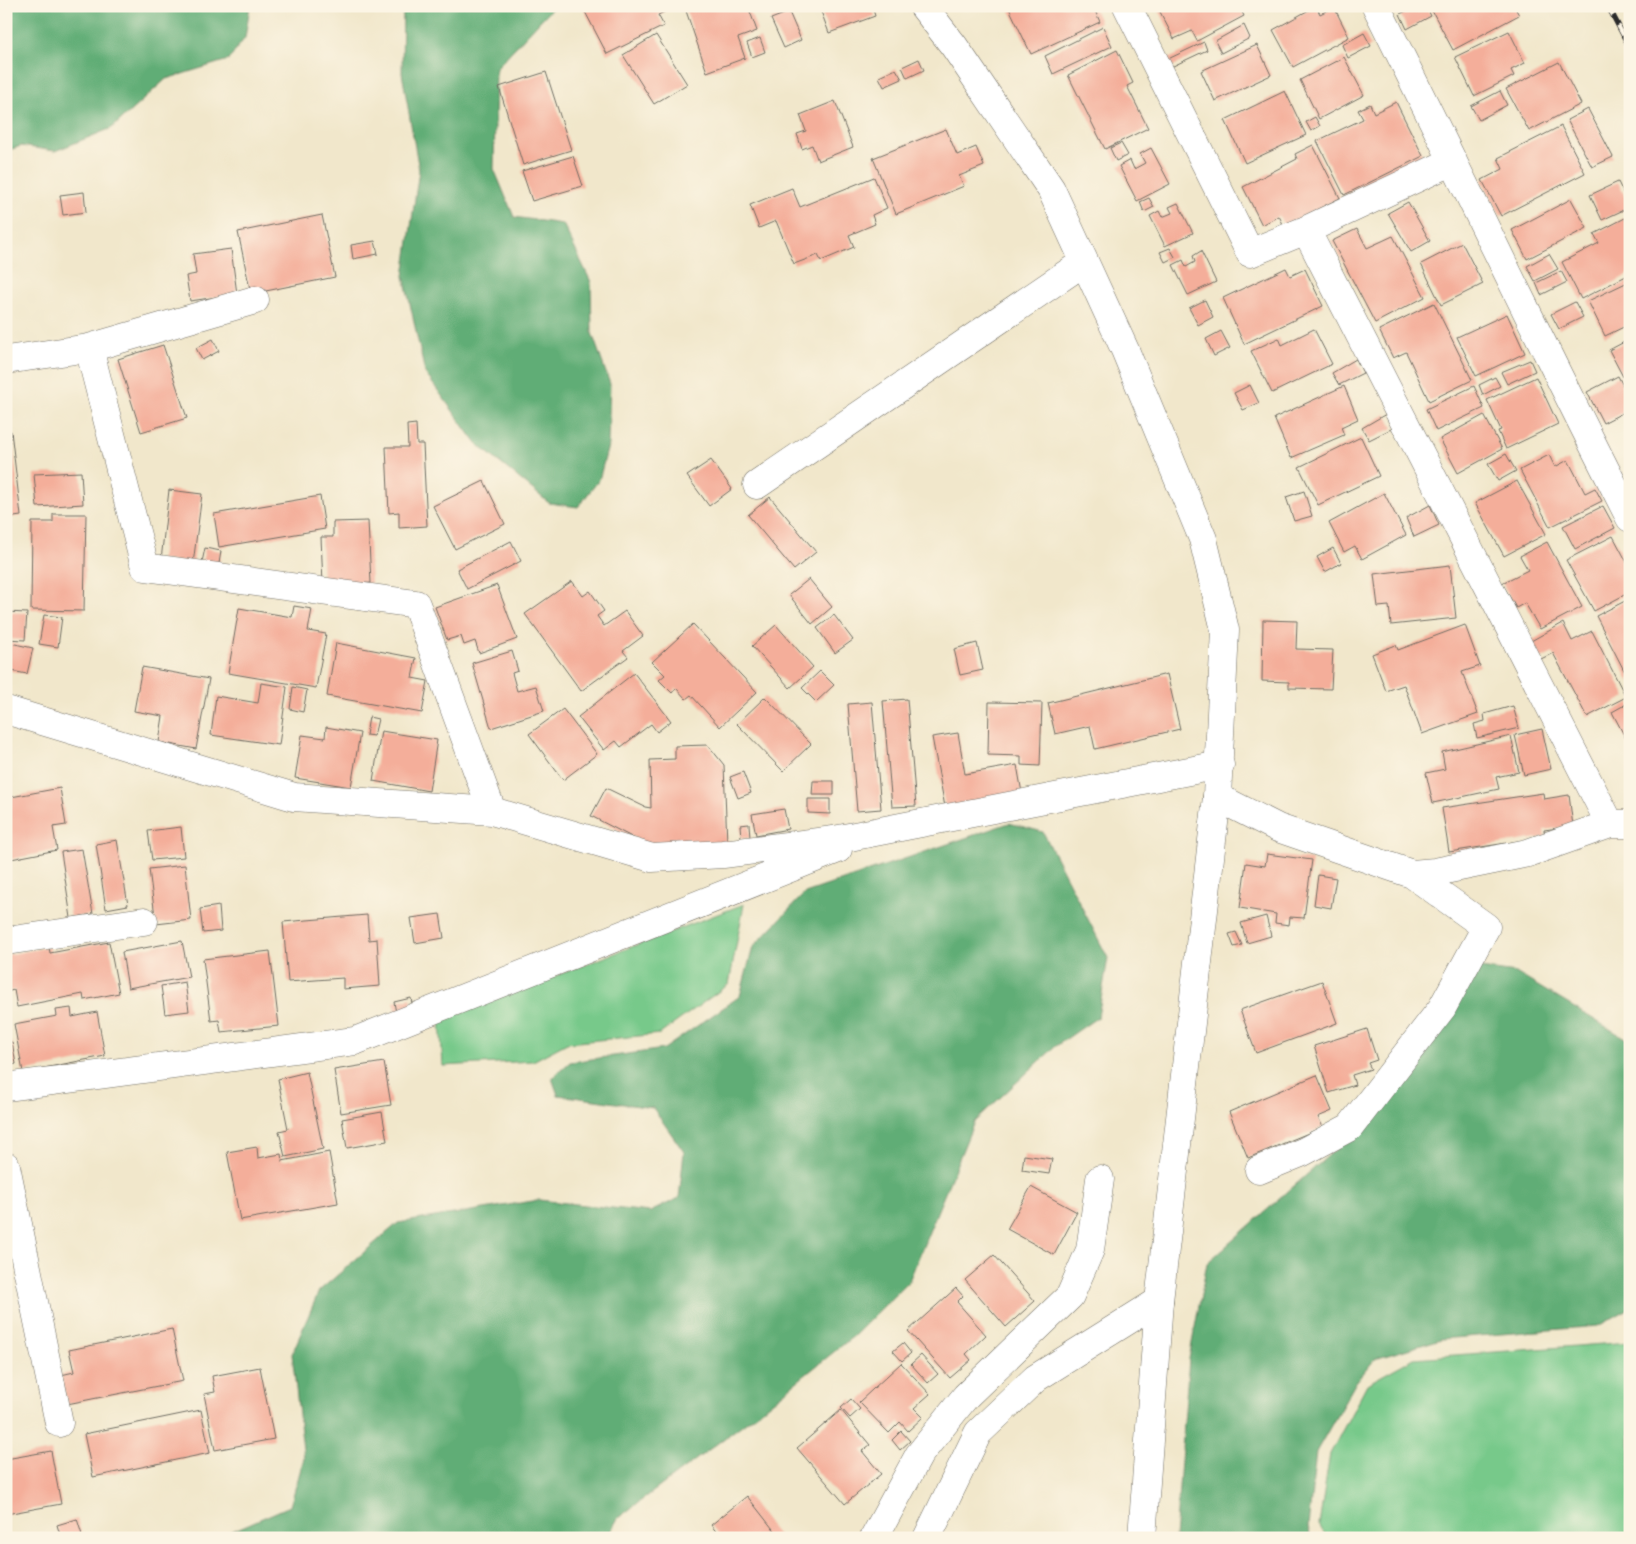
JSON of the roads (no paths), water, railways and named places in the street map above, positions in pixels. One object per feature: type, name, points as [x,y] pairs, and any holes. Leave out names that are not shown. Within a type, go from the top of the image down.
[{"type":"street","points":[[923,6],[954,46],[1051,189],[1125,350],[1203,539],[1225,630],[1220,765],[1159,1301],[1142,1538]]},
{"type":"street","points":[[1127,6],[1250,253],[1306,230],[1453,161]]},
{"type":"street","points":[[1376,6],[1564,389],[1630,518]]},
{"type":"street","points":[[1306,230],[1620,824],[1528,854],[1435,872],[1412,874]]},
{"type":"street","points":[[757,485],[1084,262]]},
{"type":"street","points":[[6,360],[89,348],[255,300]]},
{"type":"street","points":[[89,348],[145,567],[416,604],[492,811]]},
{"type":"street","points":[[6,710],[294,797],[492,811],[652,858],[723,854],[834,840],[1220,765]]},
{"type":"street","points":[[1217,797],[1278,828],[1412,874],[1486,927],[1442,1008],[1350,1127],[1303,1152],[1259,1170]]},
{"type":"street","points":[[6,1087],[355,1041],[888,829]]},
{"type":"street","points":[[6,941],[144,920]]},
{"type":"street","points":[[6,1166],[59,1423]]},
{"type":"street","points":[[874,1538],[919,1455],[960,1404],[1070,1296],[1090,1250],[1100,1179]]},
{"type":"street","points":[[927,1538],[978,1433],[1036,1378],[1159,1301]]},
{"type":"railway","points":[[1608,6],[1630,48]]}]
